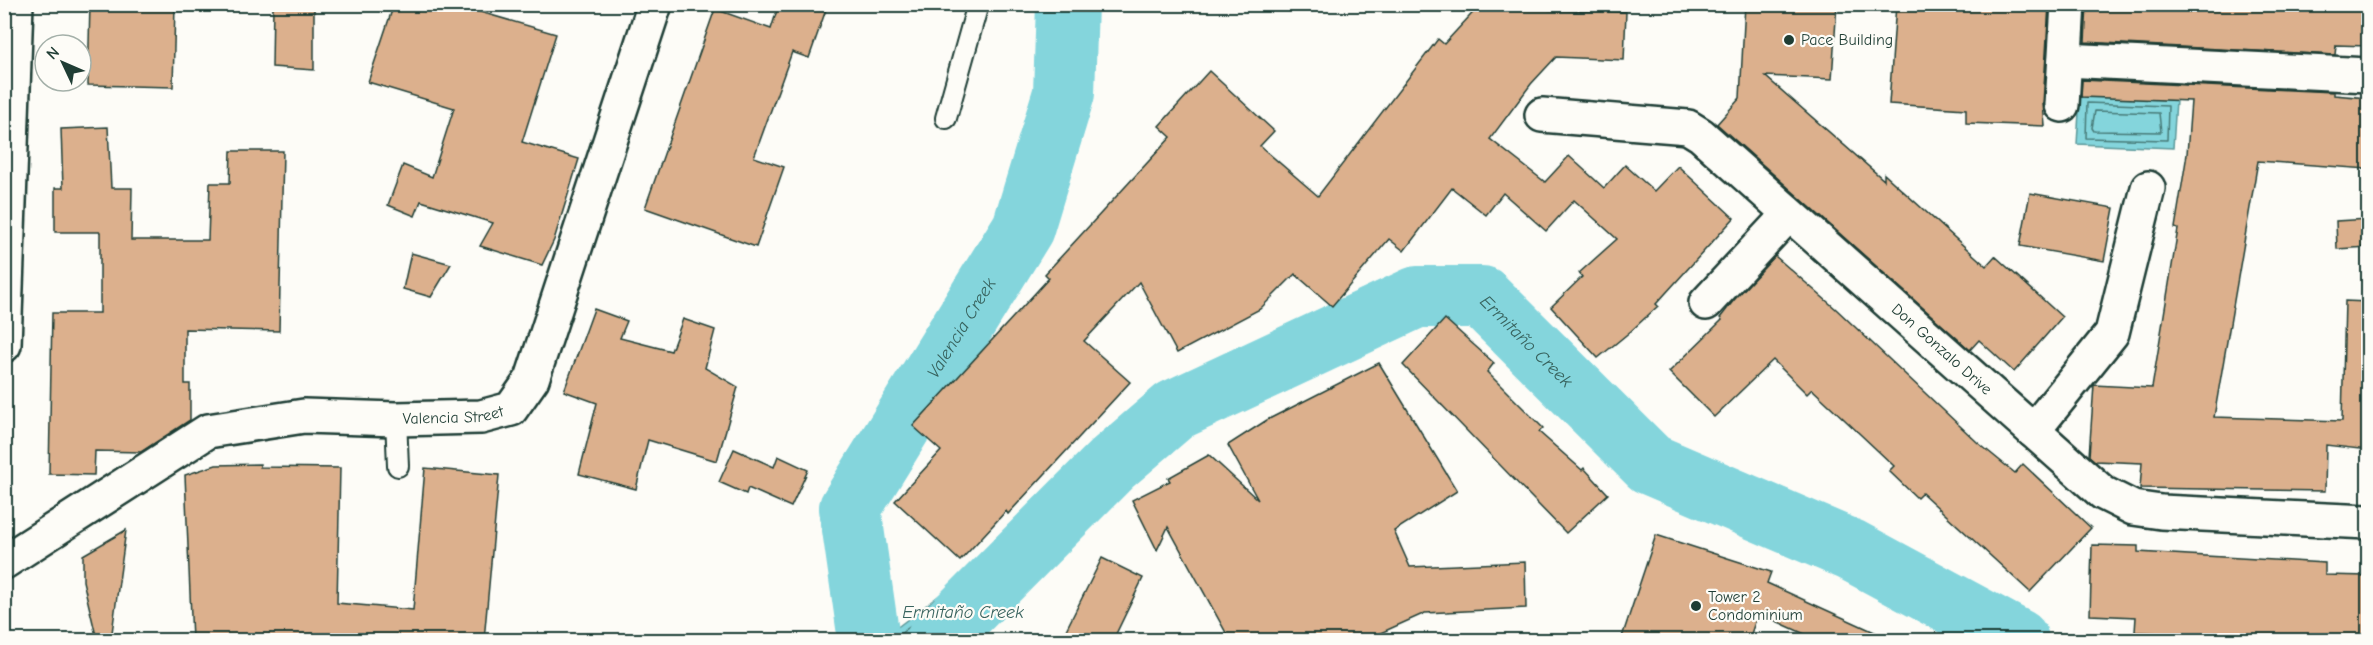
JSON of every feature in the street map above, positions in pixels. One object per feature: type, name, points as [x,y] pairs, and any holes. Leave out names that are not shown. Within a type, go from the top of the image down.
[{"type":"street","points":[[4,345],[16,4]]},
{"type":"street","name":"Valencia Street","points":[[8,550],[208,431],[304,416],[396,419],[481,417],[511,409],[532,379],[655,4]]},
{"type":"street","points":[[2062,105],[2068,4]]},
{"type":"street","points":[[2065,60],[2368,75]]},
{"type":"street","name":"Don Gonzalo Drive","points":[[1542,115],[1689,127],[1701,135],[1788,215],[2103,493],[2133,508],[2161,512],[2368,522]]},
{"type":"street","points":[[2033,431],[2112,333],[2148,188]]},
{"type":"street","points":[[1706,303],[1788,215]]},
{"type":"lane","points":[[946,118],[978,4]]},
{"type":"lane","points":[[396,419],[398,466]]},
{"type":"water","points":[[2080,96],[2176,100],[2173,148],[2077,144]]},
{"type":"water","name":"Ermitaño Creek","points":[[1112,464],[1034,579],[975,640],[884,640],[895,629]]},
{"type":"building","points":[[90,4],[175,5],[173,87],[93,85],[93,33],[89,33]]},
{"type":"building","points":[[273,4],[314,4],[314,70],[272,67]]},
{"type":"building","points":[[394,4],[453,4],[556,34],[522,142],[579,159],[554,240],[542,265],[480,246],[493,223],[421,201],[415,216],[388,205],[403,165],[432,177],[454,108],[368,82]]},
{"type":"building","points":[[779,4],[828,4],[809,58],[792,52],[754,157],[784,167],[756,247],[645,208],[715,9],[771,29]]},
{"type":"building","points":[[1481,4],[1544,4],[1549,10],[1626,12],[1624,60],[1556,57],[1531,84],[1490,139],[1545,182],[1569,156],[1604,188],[1625,165],[1654,191],[1678,166],[1734,218],[1656,304],[1658,306],[1631,331],[1598,358],[1551,307],[1582,277],[1579,273],[1617,239],[1574,200],[1546,231],[1503,193],[1486,215],[1452,188],[1404,251],[1389,239],[1332,306],[1295,274],[1260,309],[1177,353],[1139,282],[1084,341],[1130,382],[1008,514],[1006,511],[960,561],[895,501],[941,451],[913,426],[1049,278],[1045,274],[1171,137],[1159,126],[1209,71],[1274,131],[1260,146],[1318,196],[1438,39],[1444,44]]},
{"type":"building","points":[[1745,4],[1837,4],[1832,79],[1765,76],[1884,180],[1884,174],[1986,266],[1995,256],[2062,317],[2014,372],[1979,340],[1970,350],[1717,124],[1740,98]]},
{"type":"building","points":[[1896,4],[2049,4],[2043,104],[2045,126],[1966,123],[1966,109],[1889,104]]},
{"type":"building","points":[[2087,4],[2368,4],[2368,46],[2336,45],[2335,55],[2085,42]]},
{"type":"building","points":[[2082,80],[2334,92],[2334,95],[2368,98],[2368,169],[2258,161],[2214,417],[2342,421],[2345,301],[2368,302],[2368,450],[2326,445],[2325,491],[2140,488],[2142,463],[2095,461],[2089,456],[2094,385],[2152,388],[2178,229],[2175,228],[2187,154],[2191,101],[2081,97]]},
{"type":"building","points":[[108,127],[111,188],[132,188],[131,240],[208,240],[210,183],[230,183],[231,151],[283,151],[279,331],[185,329],[185,384],[190,384],[190,420],[141,452],[95,451],[94,475],[49,474],[52,313],[100,313],[100,232],[55,232],[55,188],[63,188],[61,129]]},
{"type":"building","points":[[2030,193],[2114,208],[2104,261],[2020,246]]},
{"type":"building","points":[[2368,219],[2368,247],[2337,249],[2336,221]]},
{"type":"building","points":[[411,253],[451,264],[431,297],[403,289]]},
{"type":"building","points":[[1775,256],[1836,309],[1977,442],[2015,473],[2023,464],[2091,528],[2030,592],[1922,493],[1917,498],[1889,471],[1894,466],[1812,389],[1807,394],[1773,360],[1714,417],[1669,372],[1722,320],[1720,318],[1734,300]]},
{"type":"building","points":[[594,309],[627,321],[620,338],[671,351],[683,319],[715,330],[705,368],[738,387],[717,461],[648,440],[636,489],[579,474],[597,403],[564,391]]},
{"type":"building","points":[[1445,319],[1494,363],[1487,372],[1543,428],[1539,432],[1582,470],[1584,468],[1608,494],[1566,533],[1403,365]]},
{"type":"building","points":[[1379,363],[1457,491],[1394,531],[1410,567],[1525,562],[1526,608],[1425,613],[1365,640],[1230,640],[1168,527],[1157,550],[1132,500],[1170,481],[1168,478],[1209,455],[1258,500],[1228,445],[1267,420]]},
{"type":"building","points":[[734,449],[774,467],[778,456],[808,470],[791,507],[748,488],[746,494],[719,482]]},
{"type":"building","points":[[260,464],[260,467],[340,468],[337,603],[413,610],[425,468],[499,475],[484,640],[192,640],[185,475],[216,465]]},
{"type":"building","points":[[126,530],[111,640],[97,640],[83,581],[83,555]]},
{"type":"building","name":"Tower 2 Condominium","points":[[1656,535],[1771,572],[1767,583],[1892,640],[1818,640],[1758,613],[1749,640],[1621,640]]},
{"type":"building","points":[[2092,545],[2138,546],[2138,552],[2325,563],[2325,575],[2368,576],[2368,640],[2135,632],[2136,617],[2090,615]]},
{"type":"building","points":[[1102,558],[1143,578],[1113,640],[1061,640]]},
{"type":"waterway","name":"Valencia Creek","points":[[869,640],[850,508],[1023,228],[1064,93],[1067,4]]},
{"type":"waterway","name":"Ermitaño Creek","points":[[937,640],[1112,464],[1175,410],[1417,297],[1482,297],[1650,464],[1851,550],[2018,640]]},
{"type":"place","name":"Pace Building","points":[[1789,40]]},
{"type":"place","name":"Tower 2 Condominium","points":[[1696,606]]}]
